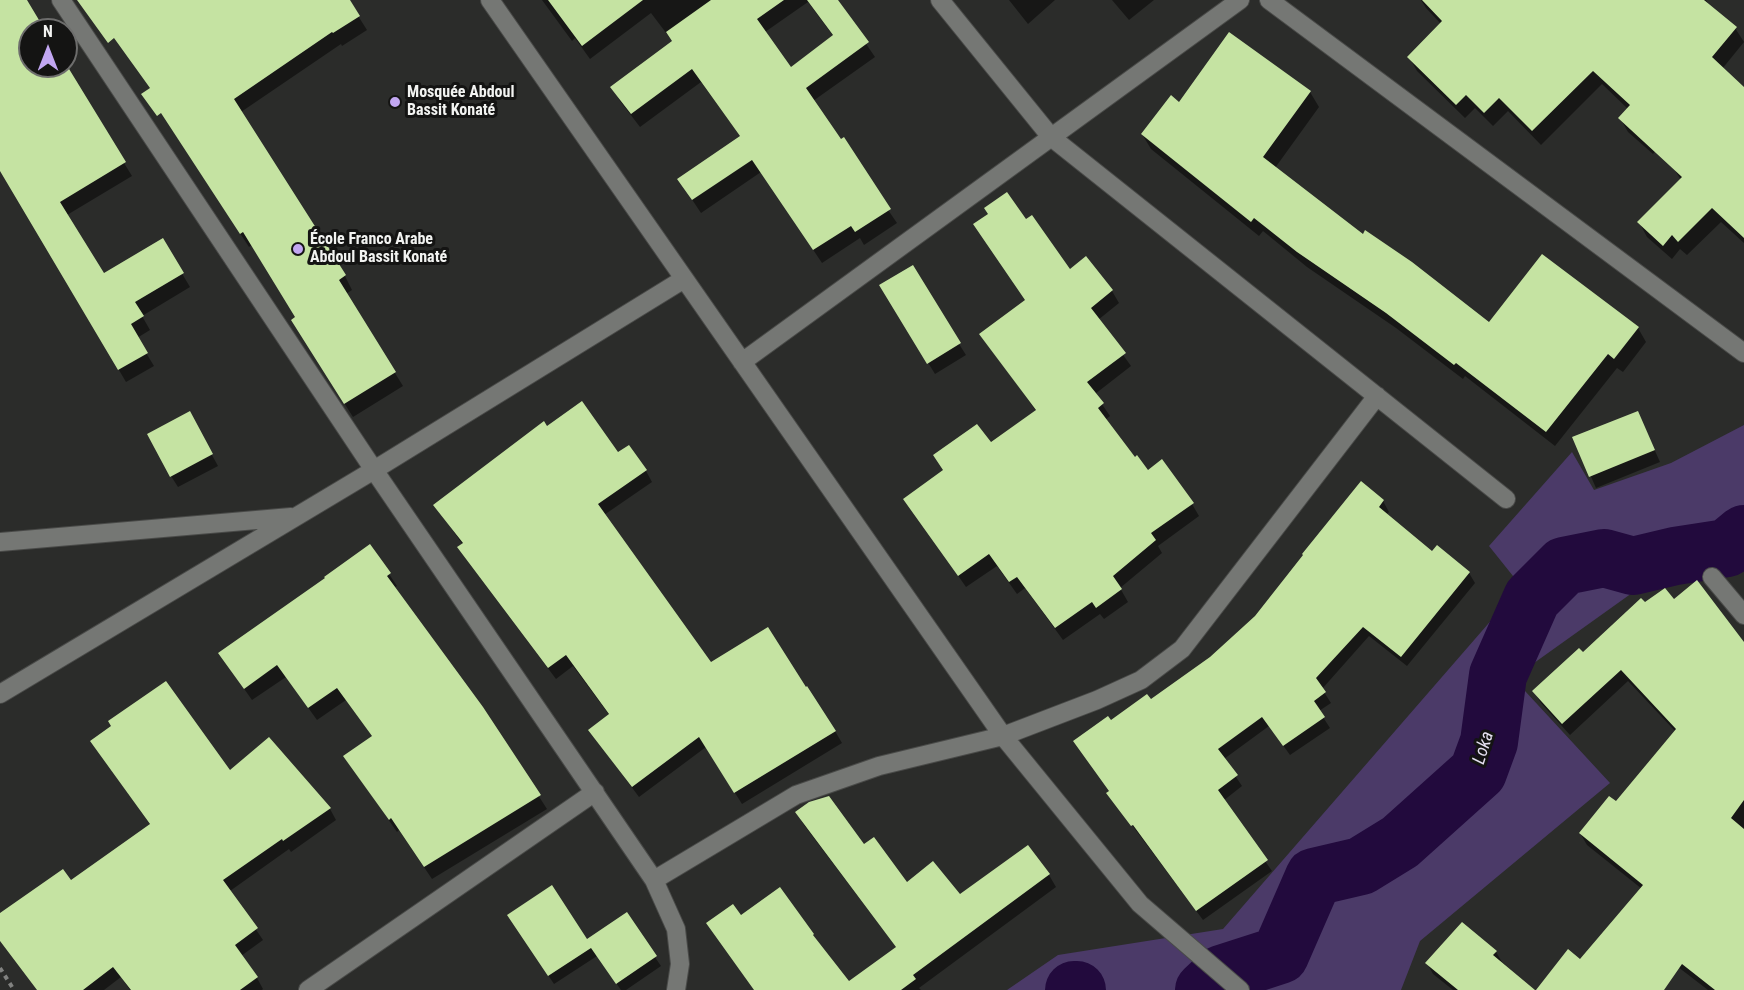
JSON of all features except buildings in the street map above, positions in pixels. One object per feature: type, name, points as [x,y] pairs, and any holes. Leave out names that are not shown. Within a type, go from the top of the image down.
[{"type":"street","points":[[61,0],[374,470],[654,880],[676,929],[680,964],[676,990]]},
{"type":"street","points":[[490,0],[1003,736],[1140,904],[1240,990]]},
{"type":"street","points":[[940,0],[1051,137],[1506,499]]},
{"type":"street","points":[[742,362],[1240,0]]},
{"type":"street","points":[[1269,0],[1744,353]]},
{"type":"street","points":[[0,694],[374,470],[684,279]]},
{"type":"street","points":[[654,880],[796,795],[879,766],[1003,736],[1097,700],[1141,680],[1182,649],[1377,396]]},
{"type":"street","points":[[0,542],[296,516]]},
{"type":"street","points":[[1712,577],[1744,615]]},
{"type":"street","points":[[309,990],[595,792]]},
{"type":"path","points":[[0,968],[14,990]]},
{"type":"shaded area","points":[[1744,425],[1744,528],[1681,558],[1513,678],[1610,783],[1420,941],[1401,990],[1007,990],[1058,955],[1223,929],[1521,586],[1489,546],[1572,452],[1594,490],[1671,463]]},
{"type":"waterway","name":"Loka","points":[[1204,990],[1221,974],[1280,955],[1314,877],[1361,866],[1400,842],[1478,772],[1489,742],[1498,675],[1532,598],[1564,566],[1604,558],[1633,566],[1675,556],[1727,548],[1744,534]]},
{"type":"place","name":"Mosquée Abdoul Bassit Konaté","points":[[395,102]]},
{"type":"place","name":"École Franco Arabe Abdoul Bassit Konaté","points":[[298,249]]}]
